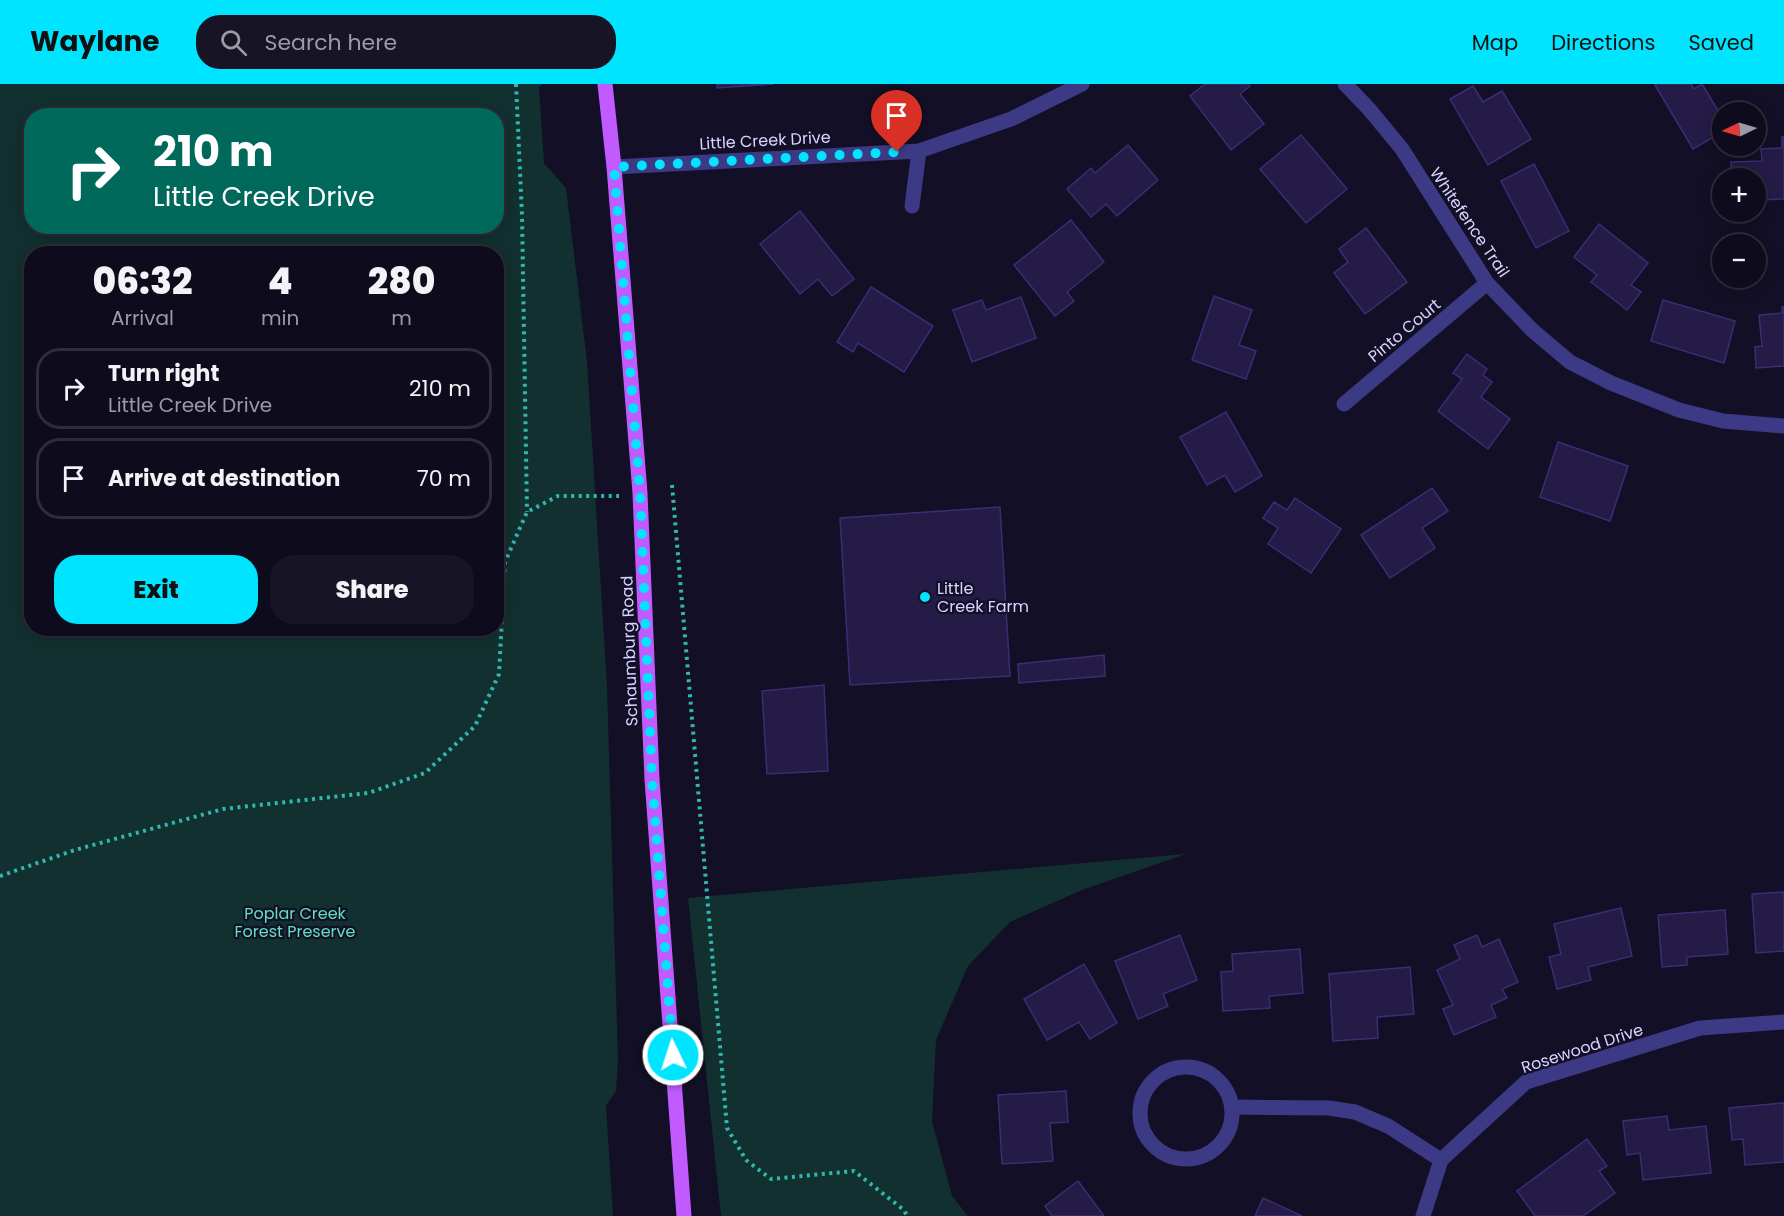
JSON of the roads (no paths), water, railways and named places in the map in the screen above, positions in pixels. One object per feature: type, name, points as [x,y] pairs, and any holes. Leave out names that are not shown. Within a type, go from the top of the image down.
[{"type":"main road","name":"Schaumburg Road","points":[[605,84],[614,167],[640,493],[652,779],[684,1216]]},
{"type":"street","name":"Little Creek Drive","points":[[614,167],[919,151],[1011,119],[1082,84]]},
{"type":"street","name":"Whitefence Trail","points":[[1345,84],[1402,149],[1487,283],[1532,330],[1570,362],[1611,383],[1679,410],[1722,421],[1784,426]]},
{"type":"street","points":[[912,206],[919,151]]},
{"type":"street","name":"Pinto Court","points":[[1344,404],[1487,283]]},
{"type":"street","name":"Rosewood Drive","points":[[1423,1216],[1441,1160],[1526,1082],[1700,1029],[1784,1022]]},
{"type":"street","points":[[1188,1067],[1204,1070],[1218,1079],[1227,1092],[1232,1107],[1231,1122],[1222,1142],[1206,1155],[1192,1159],[1177,1159],[1164,1154],[1152,1145],[1144,1133],[1140,1119],[1141,1103],[1147,1088],[1158,1076],[1172,1069],[1188,1067]]},
{"type":"street","points":[[1232,1107],[1329,1108],[1355,1112],[1388,1126],[1441,1160]]},
{"type":"place","name":"Little Creek Farm","points":[[925,597]]},
{"type":"park label","name":"Poplar Creek Forest Preserve","points":[[295,922]]}]
